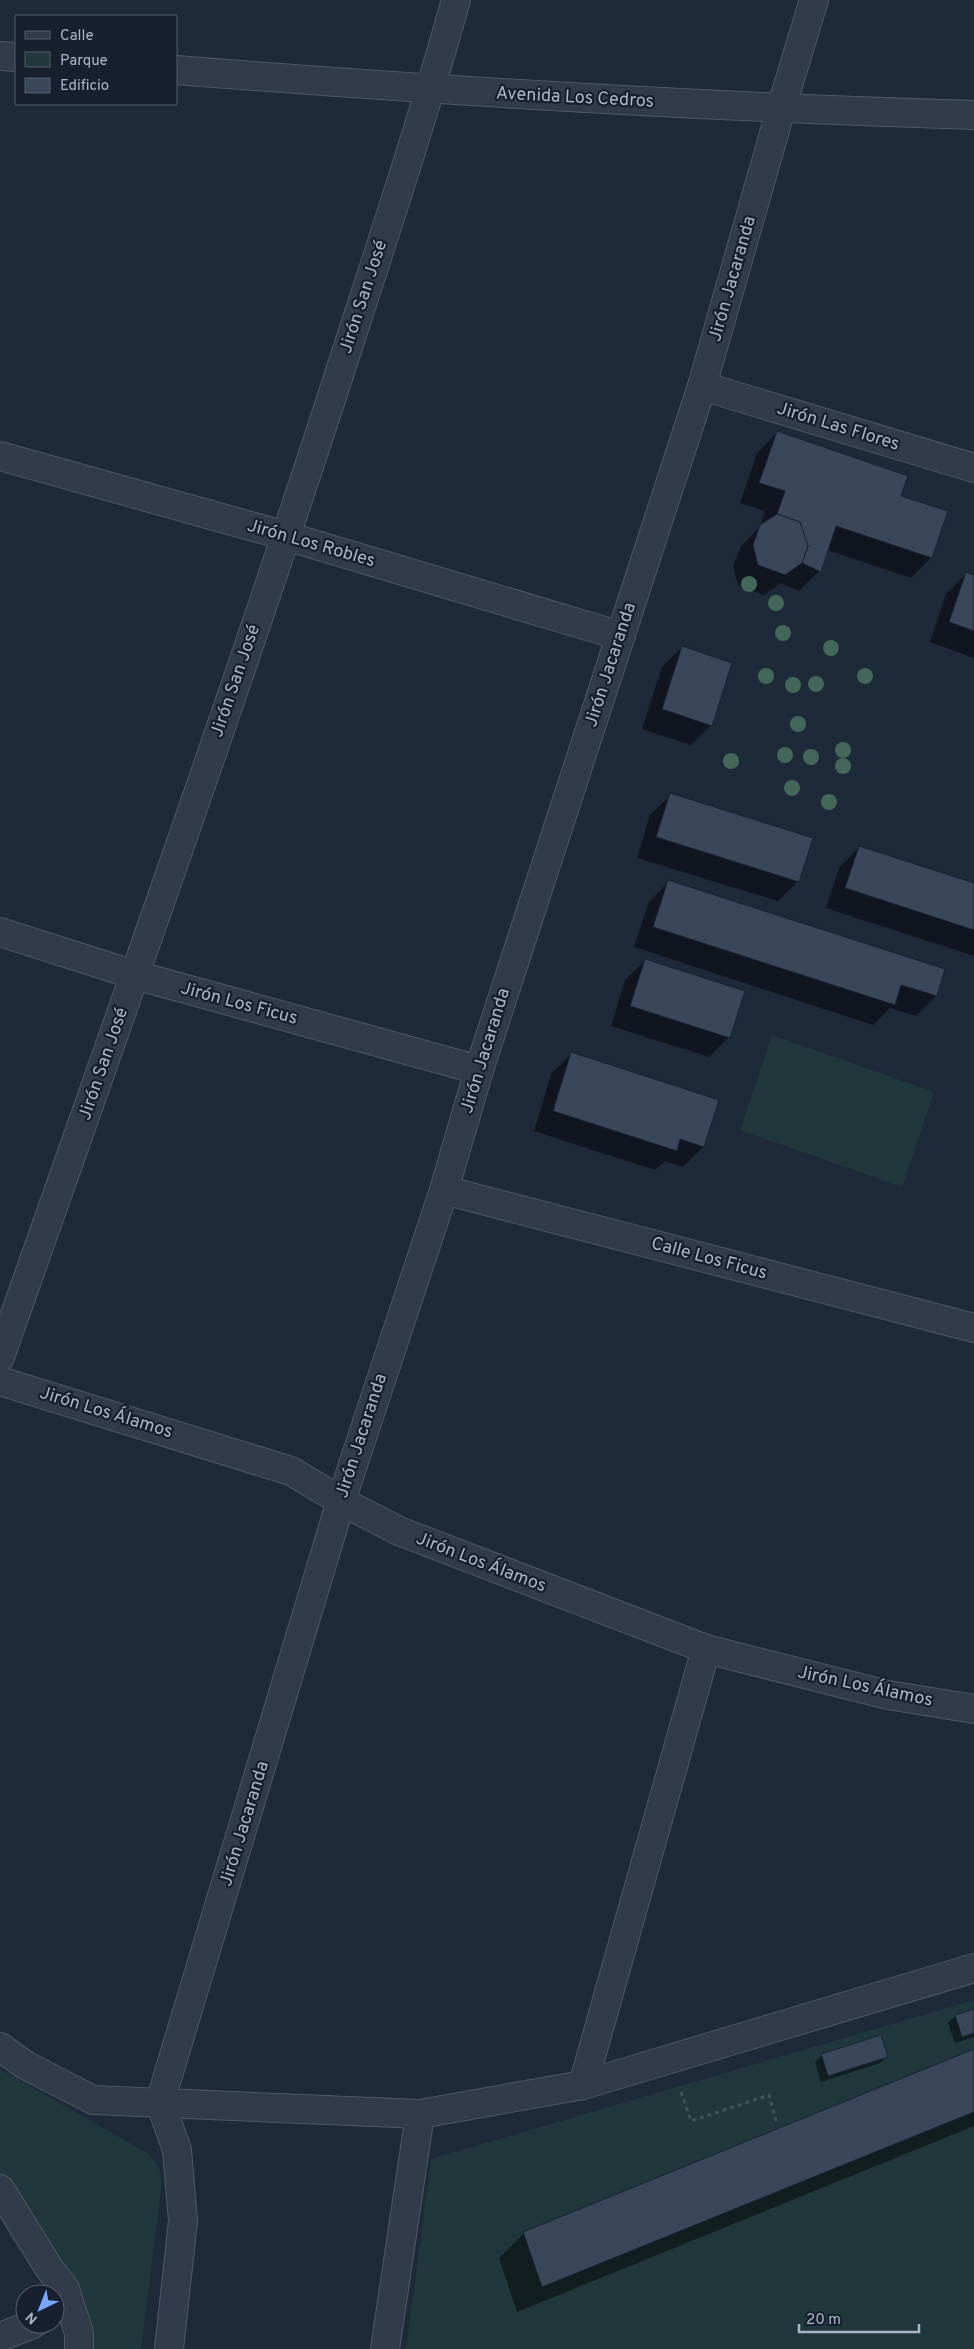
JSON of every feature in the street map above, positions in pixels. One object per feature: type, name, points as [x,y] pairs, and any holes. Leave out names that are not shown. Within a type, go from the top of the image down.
[{"type":"street","name":"Jirón San José","points":[[0,1356],[135,976],[286,536],[431,90],[456,0]]},
{"type":"street","name":"Jirón Jacaranda","points":[[160,2102],[341,1501],[444,1190],[479,1070],[702,386],[814,0]]},
{"type":"street","points":[[0,56],[15,57]]},
{"type":"street","name":"Avenida Los Cedros","points":[[178,70],[431,90],[781,109],[974,115]]},
{"type":"street","name":"Jirón Las Flores","points":[[702,386],[974,468]]},
{"type":"street","name":"Jirón Los Robles","points":[[0,456],[286,536],[621,636]]},
{"type":"street","name":"Jirón Los Ficus","points":[[0,932],[135,976],[479,1070]]},
{"type":"street","name":"Calle Los Ficus","points":[[444,1190],[974,1328]]},
{"type":"street","name":"Jirón Los Álamos","points":[[0,1381],[291,1470],[341,1501],[399,1531],[706,1649],[888,1695],[974,1709]]},
{"type":"street","points":[[583,2086],[706,1649]]},
{"type":"street","points":[[0,2047],[25,2065],[93,2100],[420,2114],[583,2086],[974,1968]]},
{"type":"street","points":[[160,2102],[177,2150],[183,2221],[169,2349]]},
{"type":"street","points":[[385,2349],[420,2114]]},
{"type":"street","points":[[0,2189],[49,2268],[61,2284]]},
{"type":"street","points":[[65,2314],[78,2333],[79,2349]]},
{"type":"street","points":[[0,2337],[15,2331]]},
{"type":"path","points":[[668,2061],[691,2121],[769,2095],[777,2124]]},
{"type":"green space","points":[[772,1035],[934,1092],[902,1187],[740,1130]]},
{"type":"green space","points":[[974,2000],[974,2349],[406,2349],[431,2159]]},
{"type":"green space","points":[[0,2069],[149,2154],[159,2167],[162,2182],[141,2349],[85,2349],[87,2315],[85,2301],[0,2176]]},
{"type":"building","points":[[777,431],[908,476],[901,496],[948,511],[932,558],[836,526],[821,572],[802,563],[808,546],[800,522],[777,514],[785,491],[759,483]]},
{"type":"building","points":[[777,514],[800,522],[808,546],[802,563],[785,575],[758,565],[753,545],[760,525]]},
{"type":"building","points":[[966,572],[974,575],[974,631],[949,622]]},
{"type":"building","points":[[682,646],[732,663],[712,726],[662,709]]},
{"type":"building","points":[[670,793],[813,838],[799,882],[656,837]]},
{"type":"building","points":[[859,846],[974,883],[974,930],[845,888]]},
{"type":"building","points":[[668,880],[945,969],[937,996],[901,985],[895,1005],[653,927]]},
{"type":"building","points":[[645,959],[745,991],[730,1038],[630,1006]]},
{"type":"building","points":[[571,1052],[719,1100],[704,1147],[680,1139],[677,1151],[553,1111]]},
{"type":"building","points":[[974,2009],[974,2033],[962,2037],[955,2015]]},
{"type":"building","points":[[881,2035],[888,2057],[828,2076],[821,2054]]},
{"type":"building","points":[[974,2049],[974,2112],[542,2287],[523,2232]]}]
